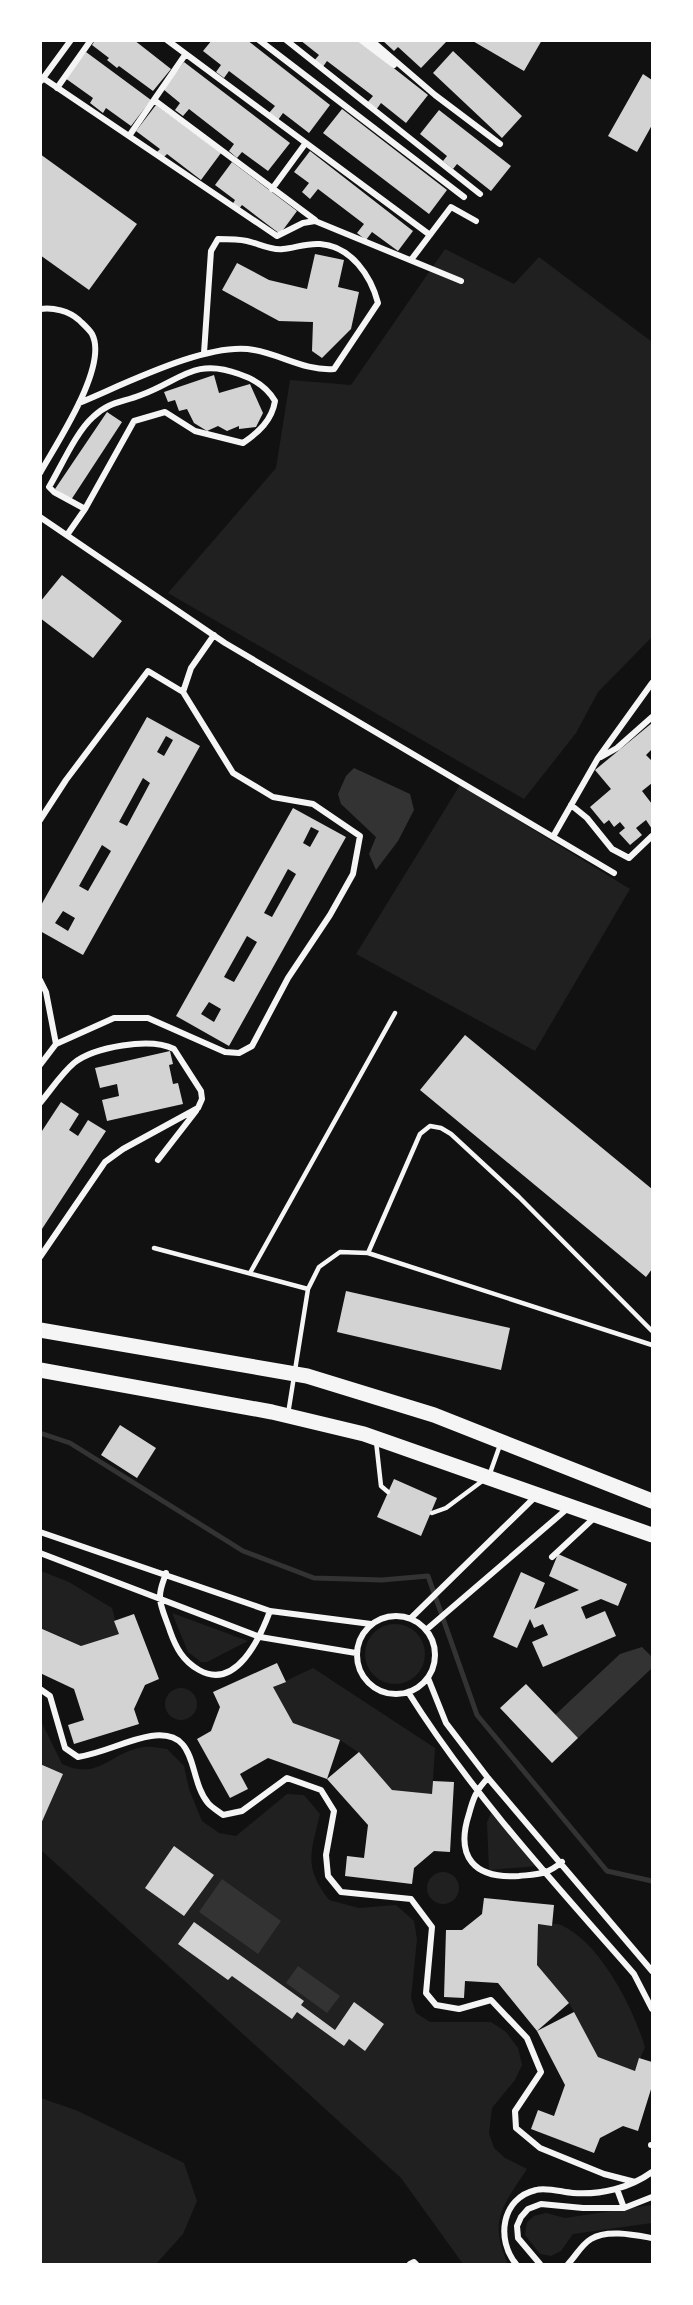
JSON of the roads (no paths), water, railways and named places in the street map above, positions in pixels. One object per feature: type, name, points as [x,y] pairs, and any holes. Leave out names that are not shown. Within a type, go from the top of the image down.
[{"type":"main road","points":[[40,1330],[294,1373],[434,1415],[652,1501]]},
{"type":"main road","points":[[40,1370],[288,1416],[376,1438],[652,1535]]},
{"type":"street","points":[[70,40],[42,80],[277,236],[303,223],[315,221]]},
{"type":"street","points":[[57,88],[91,40]]},
{"type":"street","points":[[167,40],[430,235]]},
{"type":"street","points":[[259,40],[464,198]]},
{"type":"street","points":[[286,40],[480,194]]},
{"type":"street","points":[[361,40],[500,144]]},
{"type":"street","points":[[371,40],[435,95]]},
{"type":"street","points":[[129,136],[185,55]]},
{"type":"street","points":[[154,100],[315,221],[461,281]]},
{"type":"street","points":[[272,189],[305,144]]},
{"type":"street","points":[[411,261],[451,207],[476,220]]},
{"type":"street","points":[[79,403],[204,353],[252,350],[317,370],[334,369],[378,303],[373,283],[360,266],[337,249],[321,244],[295,245],[282,250],[244,240],[219,239],[211,251],[204,353]]},
{"type":"street","points":[[40,309],[63,311],[76,318],[92,334],[95,351],[89,378],[79,403],[40,473]]},
{"type":"street","points":[[67,535],[84,509],[134,421],[165,412],[195,431],[243,442],[256,434],[273,413],[275,401],[268,390],[249,378],[219,366],[188,372],[142,395],[109,403],[90,420],[49,487],[84,509]]},
{"type":"street","points":[[40,517],[214,635],[554,835],[614,873]]},
{"type":"street","points":[[183,692],[191,668],[214,635]]},
{"type":"street","points":[[40,820],[66,780],[148,671],[183,692],[233,772],[273,797],[313,804],[360,836],[353,874],[330,915],[288,978],[252,1046],[239,1053],[225,1052],[148,1018],[114,1018],[56,1044],[40,1065]]},
{"type":"street","points":[[554,835],[598,758],[652,683]]},
{"type":"street","points":[[598,758],[617,748],[652,717]]},
{"type":"street","points":[[572,805],[587,818],[612,849],[629,858],[652,836]]},
{"type":"street","points":[[40,980],[46,992],[56,1044]]},
{"type":"street","points":[[40,1103],[76,1062],[125,1044],[167,1046],[174,1049],[201,1091],[202,1100],[158,1160]]},
{"type":"street","points":[[40,1257],[105,1162],[123,1149],[198,1108]]},
{"type":"street","points":[[411,1618],[538,1494]]},
{"type":"street","points":[[426,1630],[571,1505]]},
{"type":"street","points":[[552,1557],[597,1515]]},
{"type":"street","points":[[40,1532],[166,1573],[270,1611],[371,1624]]},
{"type":"street","points":[[40,1553],[260,1637],[356,1653]]},
{"type":"street","points":[[166,1573],[159,1597],[180,1654],[190,1665],[203,1673],[216,1675],[227,1673],[239,1665],[260,1637],[270,1611]]},
{"type":"street","points":[[386,1616],[411,1618],[426,1630],[434,1645],[435,1656],[428,1678],[408,1692],[395,1694],[372,1686],[360,1671],[356,1653],[358,1641],[371,1624],[386,1616]]},
{"type":"street","points":[[428,1678],[446,1723],[488,1778],[562,1862],[652,1971]]},
{"type":"street","points":[[40,1689],[50,1696],[65,1748],[78,1757],[94,1755],[151,1736],[170,1736],[184,1744],[207,1802],[223,1815],[242,1811],[287,1778],[321,1790],[334,1811],[326,1855],[328,1876],[341,1892],[411,1899],[432,1927],[426,1993],[436,2005],[459,2009],[491,2000],[527,2038],[541,2072],[515,2111],[516,2128],[540,2148],[604,2174],[635,2182]]},
{"type":"street","points":[[408,1692],[437,1738],[476,1790],[634,1974],[652,2009]]},
{"type":"street","points":[[488,1778],[476,1790],[464,1828],[463,1844],[468,1859],[483,1872],[500,1877],[548,1873],[562,1862]]},
{"type":"street","points":[[516,2265],[508,2256],[504,2238],[503,2225],[510,2206],[536,2190],[577,2193],[618,2189],[652,2172]]},
{"type":"street","points":[[618,2189],[624,2208]]},
{"type":"street","points":[[540,2265],[519,2238],[517,2226],[528,2209],[541,2204],[583,2208],[624,2208],[652,2197]]},
{"type":"street","points":[[568,2264],[592,2237],[627,2233],[652,2238]]},
{"type":"street","points":[[410,2265],[414,2262],[416,2265]]},
{"type":"lane","points":[[250,1274],[395,1014]]},
{"type":"lane","points":[[368,1253],[420,1134],[430,1126],[441,1128],[451,1134],[519,1197],[652,1331]]},
{"type":"lane","points":[[154,1248],[308,1288]]},
{"type":"lane","points":[[288,1416],[308,1288],[319,1267],[340,1252],[368,1253],[652,1345]]},
{"type":"lane","points":[[376,1438],[381,1486],[388,1492]]},
{"type":"lane","points":[[432,1513],[446,1508],[489,1476],[501,1442]]},
{"type":"waterway","points":[[40,1433],[70,1443],[243,1551],[314,1578],[382,1580],[428,1576],[477,1715],[607,1871],[652,1881]]}]
